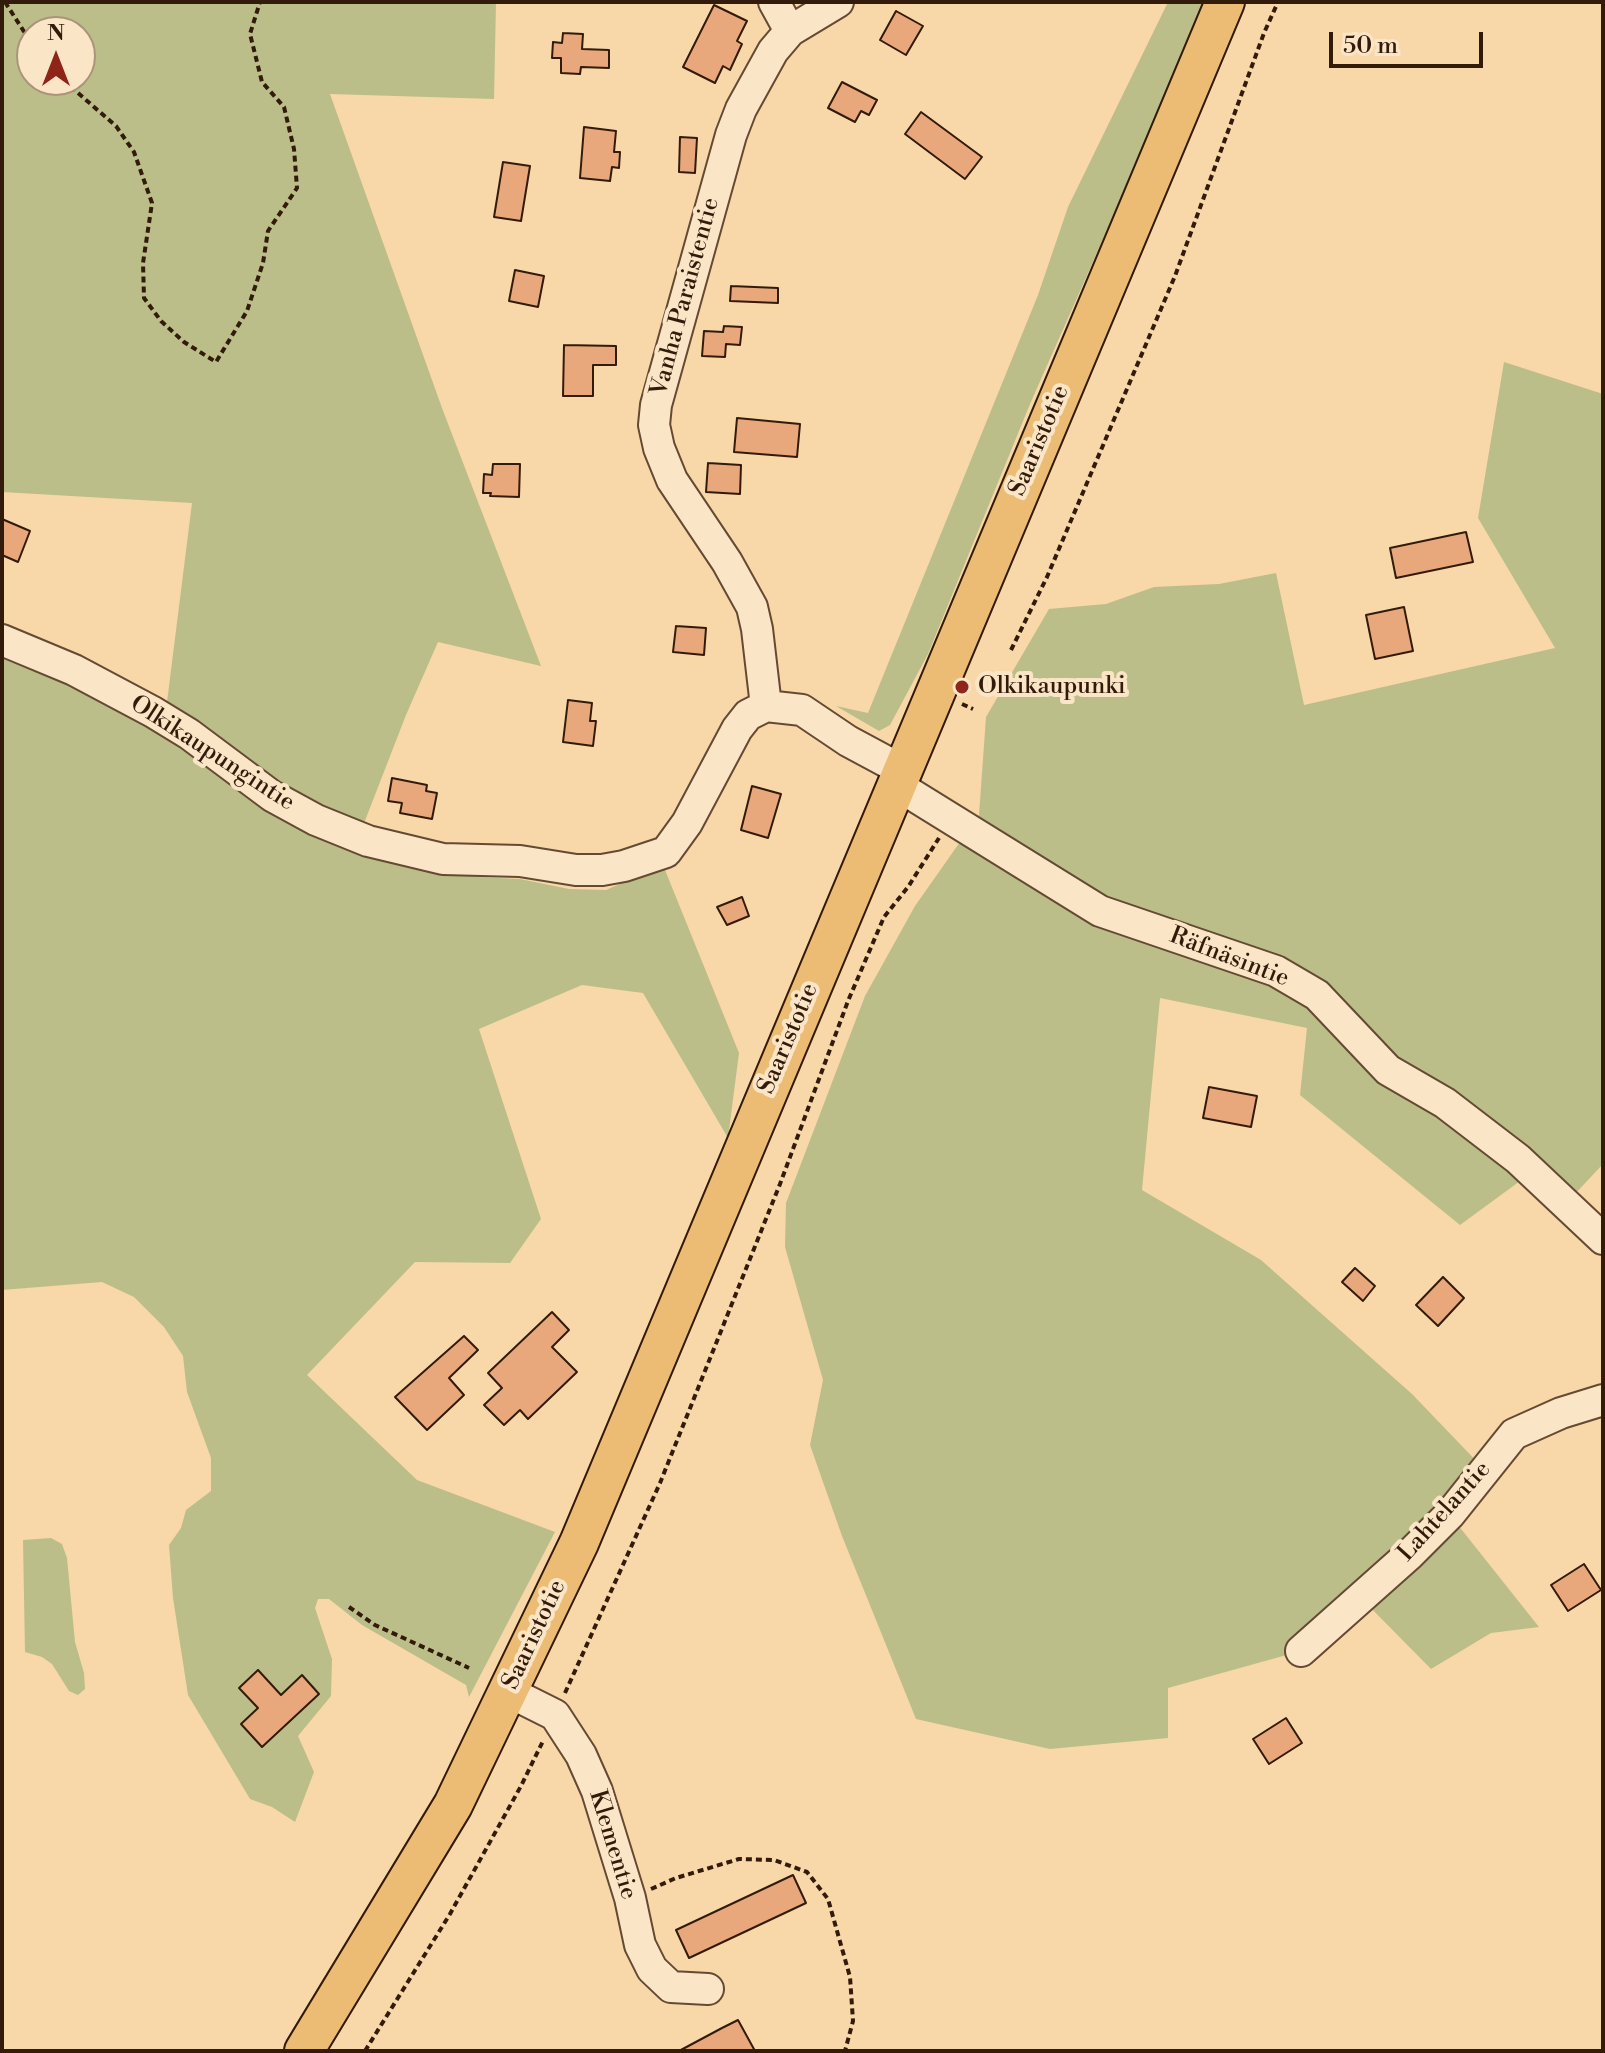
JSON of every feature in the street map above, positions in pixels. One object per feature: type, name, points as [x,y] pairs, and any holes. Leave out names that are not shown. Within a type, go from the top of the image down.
[{"type":"main road","name":"Saaristotie","points":[[304,2051],[453,1805],[579,1543],[1225,2]]},
{"type":"street","points":[[774,2],[790,31]]},
{"type":"street","name":"Vanha Paraistentie","points":[[766,706],[752,607],[727,562],[672,480],[659,448],[654,425],[656,405],[731,135],[741,109],[773,51],[790,31],[838,2]]},
{"type":"street","name":"Olkikaupungintie","points":[[2,640],[74,670],[153,712],[189,734],[272,796],[316,820],[368,841],[443,859],[520,861],[576,870],[602,870],[666,852],[687,823],[737,729],[748,715],[766,706]]},
{"type":"street","points":[[766,706],[802,710],[899,777]]},
{"type":"street","name":"Räfnäsintie","points":[[899,777],[952,819],[1100,911],[1276,971],[1317,995],[1388,1070],[1445,1103],[1518,1159],[1603,1239]]},
{"type":"street","name":"Lahtelantie","points":[[1301,1651],[1450,1514],[1514,1434],[1561,1413],[1603,1400]]},
{"type":"street","points":[[509,1692],[555,1715]]},
{"type":"street","name":"Klementie","points":[[555,1715],[581,1755],[597,1791],[630,1898],[640,1945],[652,1969],[671,1987],[708,1989]]},
{"type":"path","points":[[5,2],[16,19]]},
{"type":"path","points":[[81,96],[116,126],[134,152],[152,203],[143,263],[144,298],[161,321],[184,342],[216,362],[247,311],[263,263],[268,231],[297,188],[294,149],[284,107],[262,82],[250,34],[260,2]]},
{"type":"path","points":[[1011,650],[1047,577],[1175,276],[1278,2]]},
{"type":"path","points":[[365,2051],[450,1914],[521,1786],[555,1715],[660,1483],[780,1184],[848,1001],[884,917],[908,887],[952,819]]},
{"type":"path","points":[[349,1607],[375,1625],[469,1668]]},
{"type":"path","points":[[630,1898],[676,1878],[739,1859],[774,1860],[807,1872],[828,1899],[850,1977],[853,2021],[845,2051]]},
{"type":"green space","points":[[2,2],[496,2],[494,99],[330,94],[442,408],[541,666],[438,642],[361,831],[289,796],[166,710],[192,503],[2,492]]},
{"type":"green space","points":[[1168,2],[1204,2],[1030,404],[928,654],[890,725],[879,731],[836,706],[868,713],[1038,295],[1068,207]]},
{"type":"green space","points":[[1504,362],[1603,394],[1603,1164],[1574,1195],[1546,1162],[1460,1225],[1300,1095],[1307,1028],[1160,998],[1142,1190],[1261,1260],[1412,1394],[1484,1469],[1450,1515],[1539,1627],[1491,1633],[1431,1669],[1360,1597],[1301,1651],[1168,1688],[1168,1738],[1050,1749],[916,1719],[842,1536],[810,1445],[823,1380],[785,1247],[786,1203],[865,996],[915,906],[979,815],[986,717],[1049,609],[1106,604],[1154,587],[1219,584],[1276,573],[1304,705],[1555,648],[1478,518]]},
{"type":"green space","points":[[2,652],[71,679],[438,869],[478,877],[520,879],[569,889],[606,890],[663,865],[739,1053],[728,1138],[643,993],[582,985],[479,1029],[541,1219],[510,1263],[415,1262],[307,1375],[417,1480],[555,1532],[469,1697],[466,1685],[362,1625],[329,1599],[318,1599],[315,1608],[332,1659],[331,1696],[298,1736],[314,1772],[295,1822],[272,1807],[250,1799],[188,1695],[173,1598],[169,1545],[181,1528],[186,1510],[211,1491],[211,1458],[187,1392],[183,1356],[164,1327],[134,1297],[102,1282],[2,1290]]},
{"type":"green space","points":[[51,1538],[62,1544],[67,1558],[75,1642],[84,1673],[85,1689],[78,1695],[69,1691],[52,1664],[25,1652],[23,1540]]},
{"type":"building","points":[[714,5],[747,21],[737,41],[742,44],[730,70],[723,66],[715,83],[683,67]]},
{"type":"building","points":[[896,11],[923,26],[906,55],[880,40]]},
{"type":"building","points":[[563,33],[583,34],[582,49],[609,50],[609,68],[581,67],[580,74],[561,73],[561,58],[552,58],[553,42],[562,43]]},
{"type":"building","points":[[842,82],[877,100],[869,115],[861,111],[855,122],[828,108]]},
{"type":"building","points":[[921,112],[982,157],[965,179],[905,134]]},
{"type":"building","points":[[584,127],[616,131],[614,152],[620,152],[619,168],[612,167],[610,181],[580,178]]},
{"type":"building","points":[[680,137],[697,138],[695,173],[679,172]]},
{"type":"building","points":[[503,162],[530,166],[521,221],[494,217]]},
{"type":"building","points":[[515,270],[544,276],[538,307],[509,301]]},
{"type":"building","points":[[731,286],[778,288],[778,303],[730,301]]},
{"type":"building","points":[[724,326],[742,327],[740,345],[726,344],[725,357],[702,356],[704,331],[723,332]]},
{"type":"building","points":[[564,345],[616,346],[616,365],[593,365],[593,396],[563,396]]},
{"type":"building","points":[[737,418],[800,424],[797,457],[734,452]]},
{"type":"building","points":[[708,463],[741,465],[740,494],[706,492]]},
{"type":"building","points":[[493,464],[520,464],[519,497],[483,493],[484,474],[492,475]]},
{"type":"building","points":[[2,519],[30,531],[18,562],[2,555]]},
{"type":"building","points":[[1466,532],[1473,562],[1396,578],[1390,548]]},
{"type":"building","points":[[1404,607],[1413,651],[1375,659],[1366,615]]},
{"type":"building","points":[[676,626],[706,628],[704,655],[673,652]]},
{"type":"building","points":[[568,700],[592,703],[590,721],[596,721],[593,746],[563,742]]},
{"type":"building","points":[[392,778],[427,785],[426,791],[437,793],[432,819],[400,813],[402,803],[388,801]]},
{"type":"building","points":[[752,786],[781,794],[768,838],[741,830]]},
{"type":"building","points":[[742,897],[749,916],[727,925],[717,907]]},
{"type":"building","points":[[1209,1087],[1257,1096],[1251,1127],[1203,1118]]},
{"type":"building","points":[[1355,1268],[1375,1286],[1363,1301],[1342,1282]]},
{"type":"building","points":[[1443,1277],[1464,1298],[1438,1326],[1416,1305]]},
{"type":"building","points":[[552,1312],[569,1330],[552,1347],[577,1372],[528,1419],[520,1410],[504,1425],[484,1405],[502,1388],[488,1373]]},
{"type":"building","points":[[464,1336],[478,1350],[449,1378],[464,1395],[427,1430],[395,1397]]},
{"type":"building","points":[[1584,1564],[1601,1590],[1568,1611],[1551,1585]]},
{"type":"building","points":[[258,1670],[281,1695],[302,1675],[319,1694],[262,1747],[241,1724],[258,1708],[239,1688]]},
{"type":"building","points":[[1286,1718],[1302,1743],[1269,1764],[1253,1739]]},
{"type":"building","points":[[793,1875],[806,1903],[689,1958],[676,1930]]},
{"type":"building","points":[[738,2020],[755,2051],[679,2051],[722,2028]]},
{"type":"place","name":"Olkikaupunki","points":[[962,687]]}]
